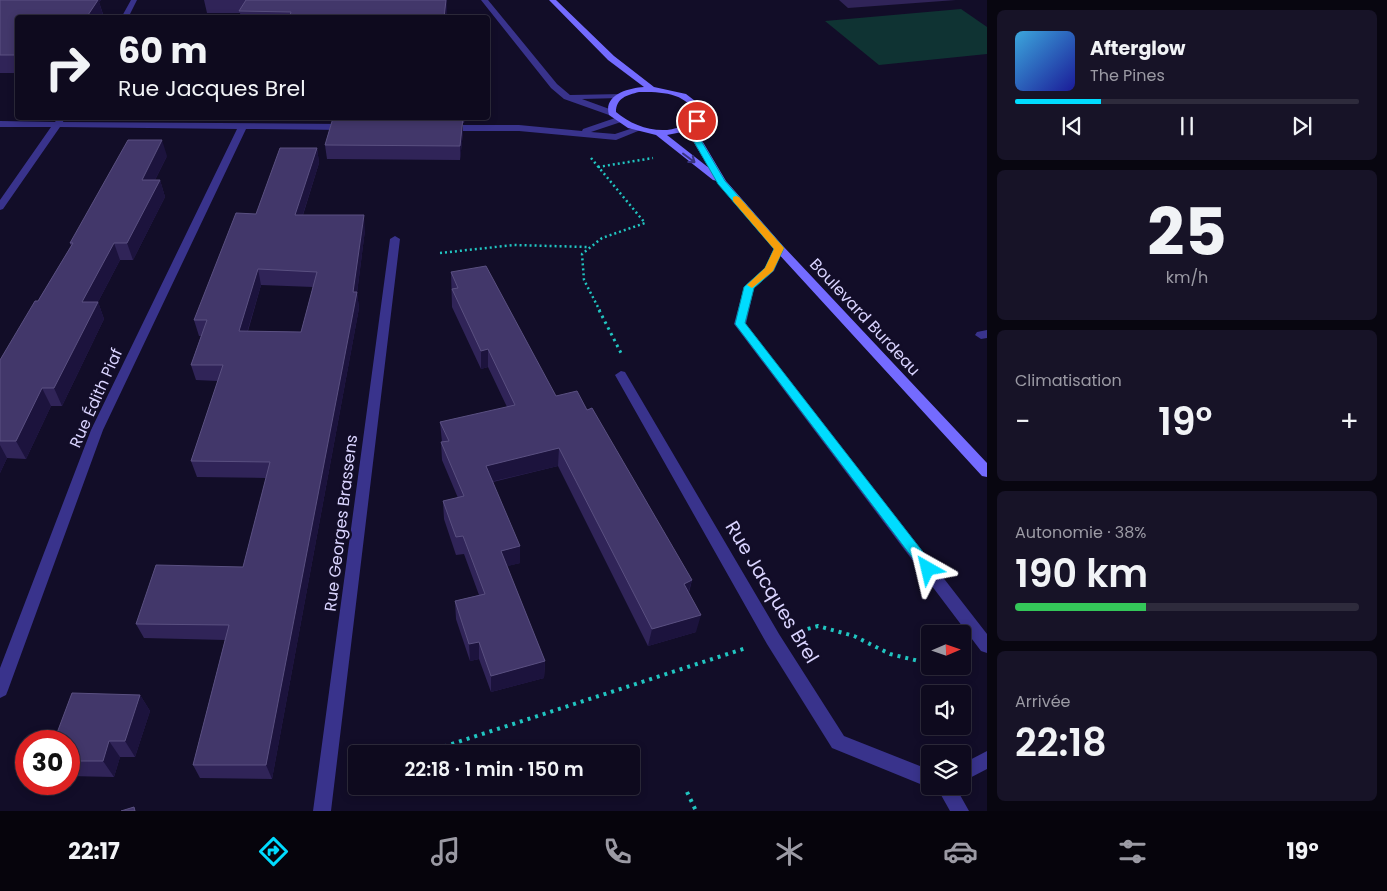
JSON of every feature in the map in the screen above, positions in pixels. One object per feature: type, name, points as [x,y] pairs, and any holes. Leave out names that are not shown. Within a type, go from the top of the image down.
[{"type":"main road","points":[[552,0],[611,58],[652,90]]},
{"type":"main road","points":[[611,58],[625,89]]},
{"type":"main road","points":[[615,116],[611,106],[625,89],[652,90],[680,95],[697,107],[700,114],[697,121],[689,126]]},
{"type":"main road","name":"Boulevard Burdeau","points":[[615,116],[639,129],[658,132],[689,126],[722,182],[779,248],[987,472]]},
{"type":"main road","name":"Boulevard Burdeau","points":[[658,132],[722,182]]},
{"type":"street","points":[[126,15],[134,0]]},
{"type":"street","points":[[484,0],[554,86],[567,97],[615,116]]},
{"type":"street","points":[[567,97],[625,89]]},
{"type":"street","points":[[572,134],[594,130],[615,116]]},
{"type":"street","points":[[0,207],[60,121]]},
{"type":"street","points":[[0,124],[60,121],[242,127],[357,127]]},
{"type":"street","name":"Rue Édith Piaf","points":[[0,690],[97,430],[242,127]]},
{"type":"street","points":[[437,128],[519,128],[616,137],[639,129]]},
{"type":"street","name":"Rue Georges Brassens","points":[[322,811],[395,239]]},
{"type":"street","points":[[779,248],[770,269],[749,287],[740,324],[987,646]]},
{"type":"street","name":"Rue Jacques Brel","points":[[621,375],[773,639],[838,742],[921,775]]},
{"type":"street","points":[[971,769],[987,759]]},
{"type":"street","points":[[950,795],[960,811]]},
{"type":"path","points":[[588,155],[645,223],[609,235],[588,247],[582,254],[584,280],[625,364],[621,375]]},
{"type":"path","points":[[598,167],[661,157]]},
{"type":"path","points":[[440,253],[477,247],[559,244],[588,247]]},
{"type":"path","points":[[449,745],[818,626],[854,636],[890,654],[921,662]]},
{"type":"path","points":[[687,792],[696,811]]},
{"type":"green space","points":[[961,9],[987,27],[987,54],[879,65],[825,21]]},
{"type":"building","points":[[0,0],[98,0],[88,15],[15,15],[15,55],[0,55]]},
{"type":"building","points":[[246,0],[446,0],[444,15],[290,15],[291,12],[239,11]]},
{"type":"building","points":[[332,120],[463,120],[460,146],[325,145]]},
{"type":"building","points":[[128,140],[162,140],[142,180],[160,180],[127,243],[114,243],[82,302],[98,302],[54,388],[42,388],[16,441],[0,441],[0,360],[35,301],[38,301],[73,243],[70,243]]},
{"type":"building","points":[[280,148],[317,148],[295,215],[364,215],[353,292],[357,292],[266,765],[193,765],[229,625],[136,624],[156,565],[243,567],[270,462],[191,461],[223,365],[191,365],[207,320],[194,320],[236,213],[256,214]],"holes":[[[258,269],[317,272],[301,332],[239,331]]]},
{"type":"building","points":[[486,266],[556,396],[577,391],[587,410],[592,408],[692,580],[684,584],[701,615],[652,629],[559,448],[486,466],[520,546],[501,551],[545,661],[491,676],[479,642],[469,644],[455,601],[485,594],[463,536],[456,537],[443,501],[464,496],[441,442],[449,441],[440,422],[515,405],[488,349],[481,351],[452,289],[458,288],[451,272]]},
{"type":"building","points":[[72,693],[140,695],[125,741],[109,741],[103,761],[80,761],[80,730],[58,730]]},
{"type":"building","points":[[134,807],[135,811],[121,811]]},
{"type":"slow traffic","points":[[736,199],[779,248],[770,269],[752,285]]},
{"type":"route","points":[[697,121],[689,126],[722,182],[779,248],[770,269],[749,287],[740,324],[928,569]]}]
